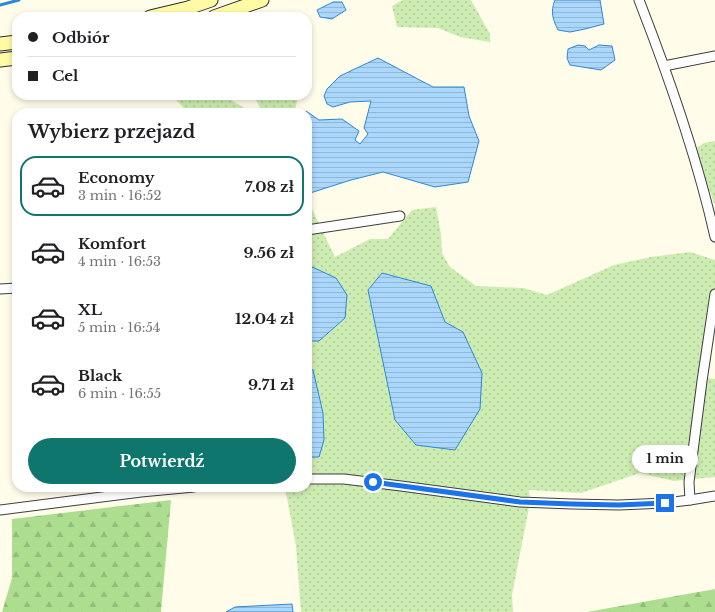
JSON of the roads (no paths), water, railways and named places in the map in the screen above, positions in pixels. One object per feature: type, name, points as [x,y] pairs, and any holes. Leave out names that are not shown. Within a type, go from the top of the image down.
[{"type":"main road","points":[[171,12],[211,0]]},
{"type":"main road","points":[[228,12],[262,0]]},
{"type":"main road","points":[[0,44],[12,43]]},
{"type":"main road","points":[[0,60],[12,59]]},
{"type":"street","points":[[639,0],[664,66],[707,201],[715,237]]},
{"type":"street","points":[[664,66],[715,56]]},
{"type":"street","points":[[312,229],[400,216]]},
{"type":"street","points":[[0,289],[12,288]]},
{"type":"street","points":[[690,500],[689,482],[715,294]]},
{"type":"street","points":[[312,479],[344,479],[525,502],[572,504],[619,505],[665,503],[715,496]]},
{"type":"street","points":[[0,510],[142,492]]},
{"type":"water","points":[[555,0],[600,0],[604,24],[570,32],[558,30],[553,16]]},
{"type":"water","points":[[333,2],[342,2],[346,10],[332,19],[320,17],[317,10]]},
{"type":"water","points":[[578,45],[585,46],[589,50],[599,45],[612,46],[615,60],[601,70],[570,65],[567,58],[568,49]]},
{"type":"water","points":[[378,58],[433,87],[464,87],[469,116],[479,141],[468,182],[435,187],[383,172],[312,192],[312,115],[319,120],[342,119],[359,131],[355,140],[360,144],[368,134],[364,128],[371,101],[350,102],[333,107],[327,104],[324,96],[327,89],[340,76]]},
{"type":"water","points":[[312,267],[336,278],[347,295],[345,318],[319,341],[312,341]]},
{"type":"water","points":[[382,273],[431,286],[445,322],[463,332],[482,373],[480,409],[455,450],[416,445],[395,420],[368,290]]},
{"type":"water","points":[[312,370],[323,413],[324,440],[319,457],[312,457]]},
{"type":"water","points":[[292,604],[293,612],[226,612],[235,607]]},
{"type":"waterway","points":[[0,5],[19,0]]}]
